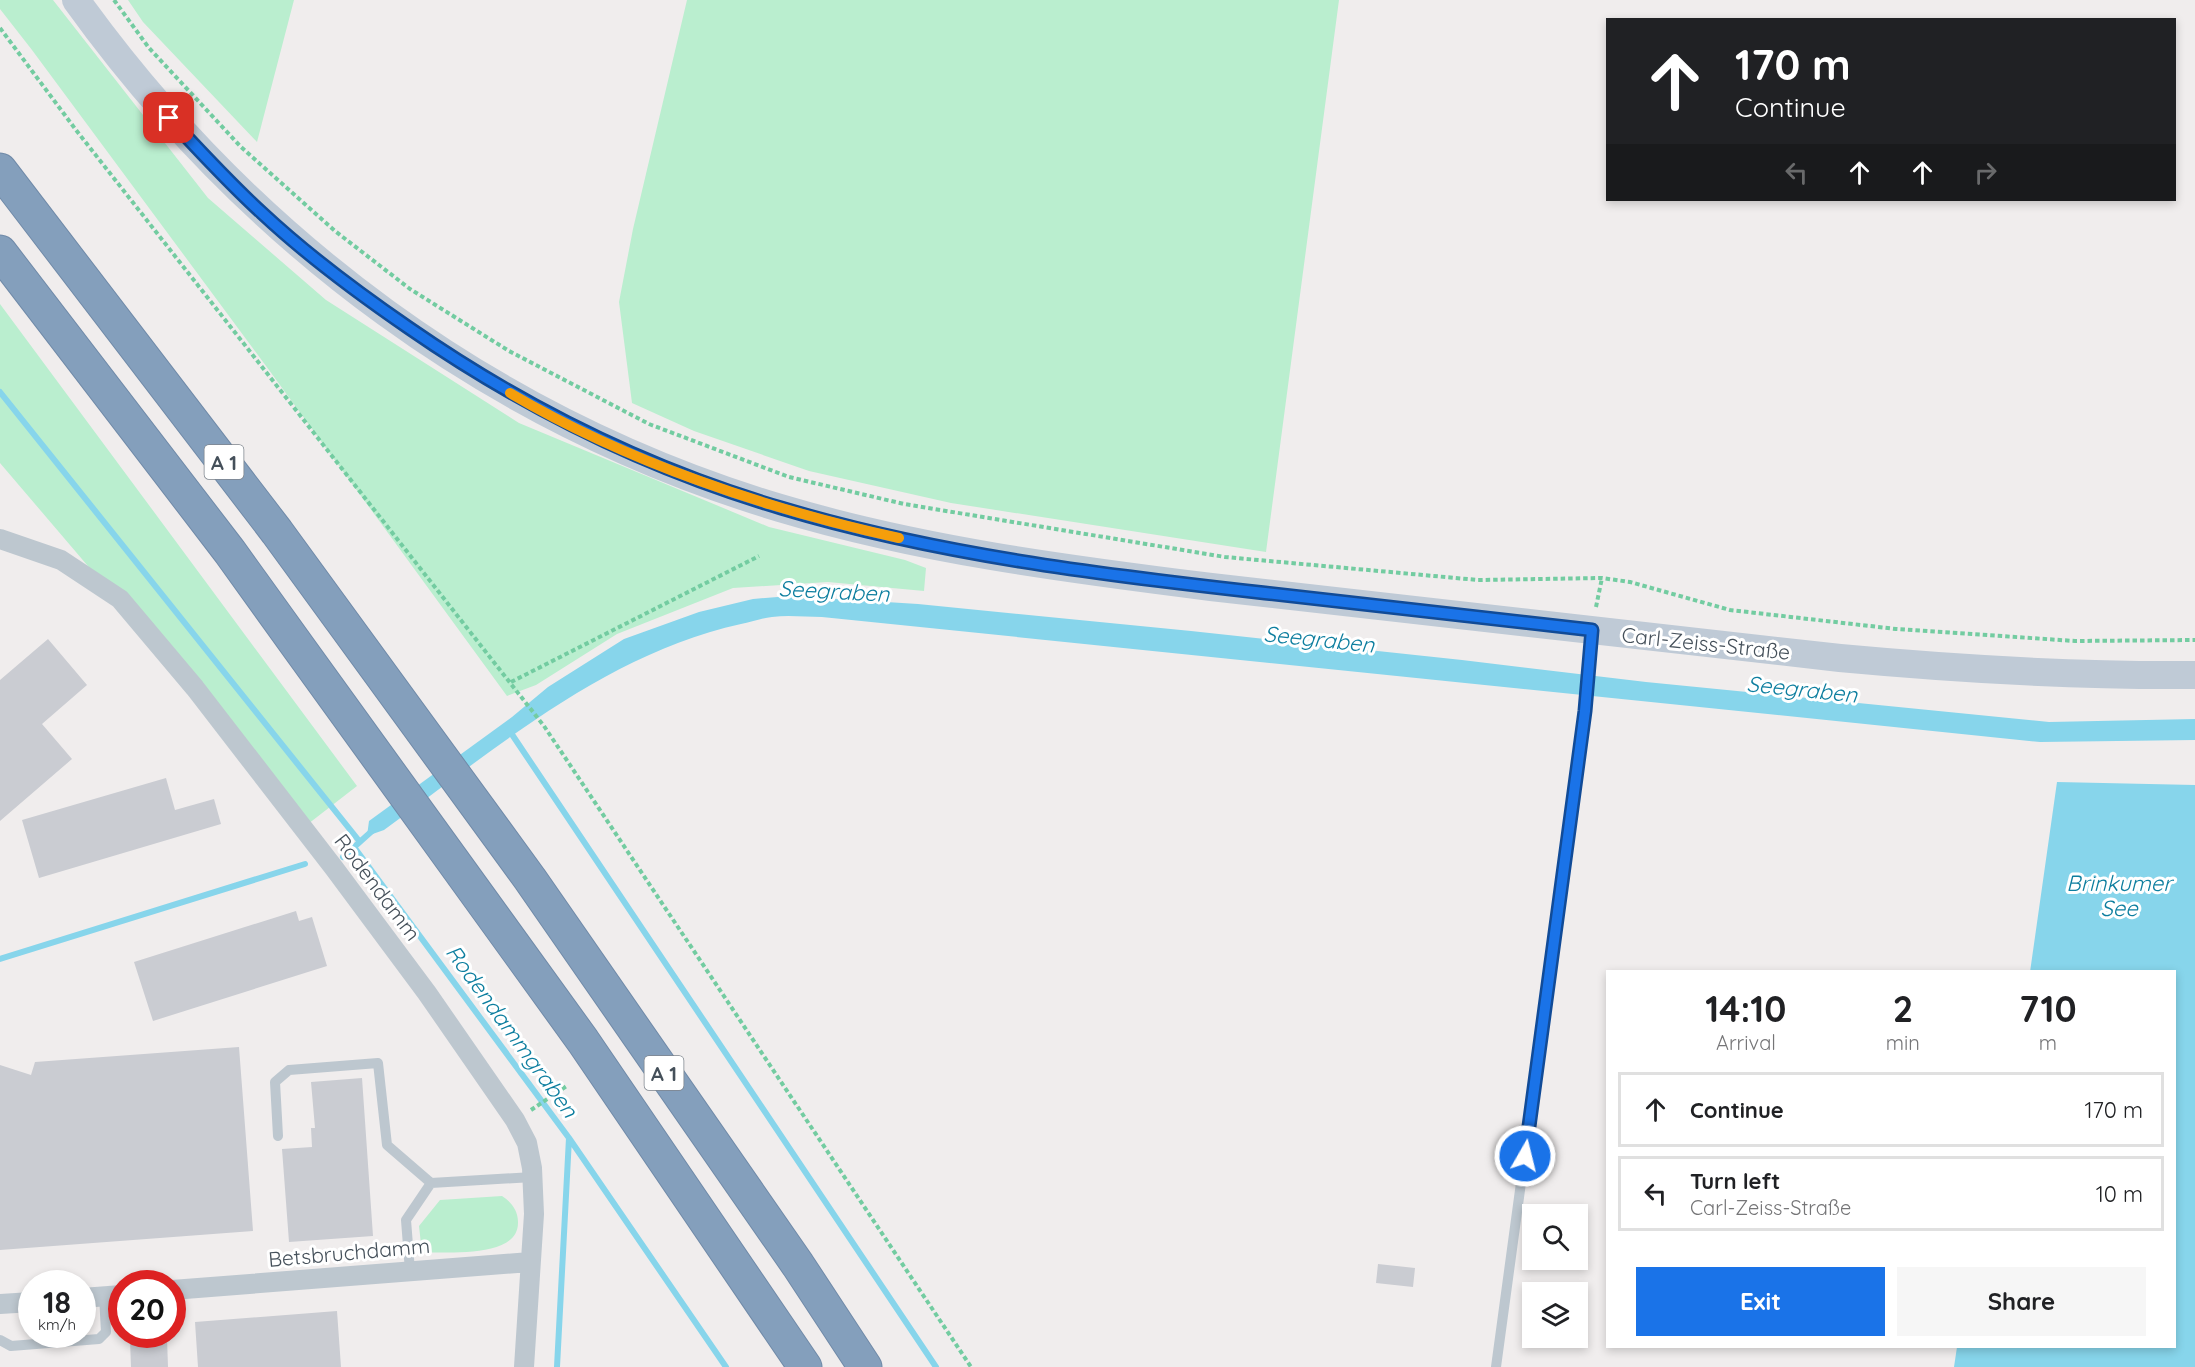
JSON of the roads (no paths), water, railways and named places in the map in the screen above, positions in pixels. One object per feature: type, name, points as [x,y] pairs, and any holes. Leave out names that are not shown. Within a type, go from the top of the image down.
[{"type":"highway","name":"A 1","points":[[0,170],[277,532],[530,879],[798,1265],[865,1367]]},
{"type":"highway","name":"A 1","points":[[0,252],[230,552],[583,1041],[805,1367]]},
{"type":"main road","name":"Carl-Zeiss-Straße","points":[[76,0],[131,75],[176,125],[262,213],[315,259],[375,306],[477,374],[572,426],[709,484],[780,508],[853,528],[930,544],[1109,574],[1934,667],[2030,673],[2195,675]]},
{"type":"street","name":"Rodendamm","points":[[0,539],[61,560],[120,599],[195,688],[334,868],[428,993],[516,1120],[527,1143],[533,1178],[534,1214],[525,1367]]},
{"type":"street","name":"Betsbruchdamm","points":[[186,1289],[530,1262]]},
{"type":"street","points":[[0,1304],[18,1303]]},
{"type":"lane","points":[[1496,1367],[1585,711],[1592,630]]},
{"type":"lane","points":[[278,1136],[275,1082],[290,1070],[378,1064],[387,1145],[431,1183],[533,1178]]},
{"type":"lane","points":[[410,1271],[406,1220],[431,1183]]},
{"type":"lane","points":[[0,1340],[11,1346],[99,1339],[106,1332],[108,1321]]},
{"type":"water","points":[[790,596],[918,604],[1191,631],[1646,682],[2049,722],[2195,719],[2195,740],[2040,742],[822,617],[778,616],[691,638],[597,681],[509,738],[384,830],[367,836],[369,821],[512,717],[548,687],[624,639],[699,612],[753,599]]},
{"type":"water","name":"Brinkumer See","points":[[2057,782],[2195,785],[2195,1367],[1954,1367],[1957,1348],[2176,1348],[2176,970],[2030,970]]},
{"type":"waterway","points":[[0,392],[360,842]]},
{"type":"waterway","points":[[509,730],[936,1367]]},
{"type":"waterway","points":[[343,857],[372,831]]},
{"type":"waterway","name":"Rodendammgraben","points":[[354,847],[569,1138],[557,1367]]},
{"type":"waterway","points":[[0,959],[305,864]]},
{"type":"waterway","points":[[569,1138],[726,1367]]},
{"type":"water label","name":"Seegraben","points":[[834,591]]},
{"type":"water label","name":"Seegraben","points":[[1319,639]]},
{"type":"water label","name":"Seegraben","points":[[1802,689]]}]
